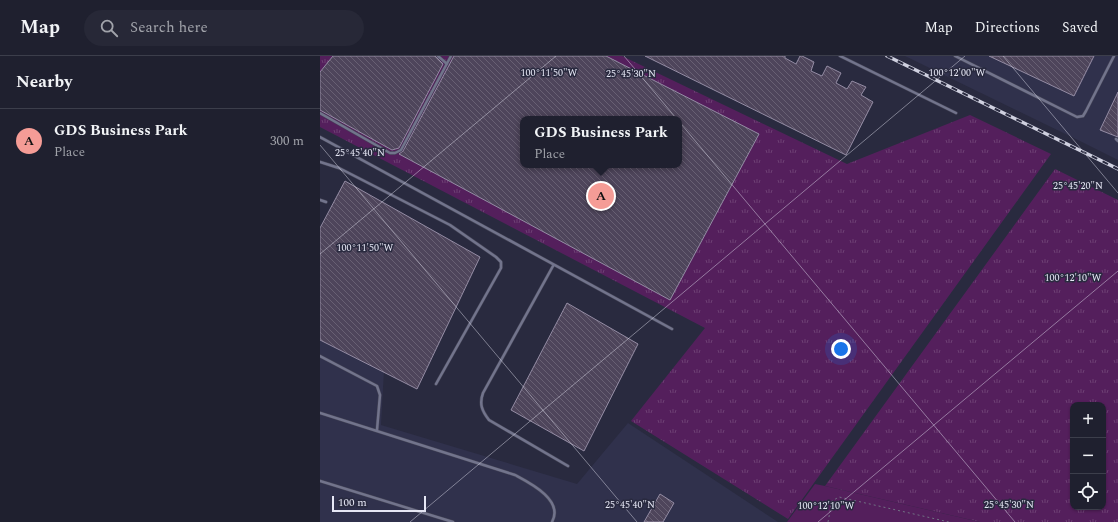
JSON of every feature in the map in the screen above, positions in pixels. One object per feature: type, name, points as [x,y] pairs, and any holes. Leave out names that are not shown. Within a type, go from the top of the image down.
[{"type":"lane","points":[[438,56],[447,64]]},
{"type":"lane","points":[[320,113],[390,153],[396,153],[400,150],[451,56]]},
{"type":"lane","points":[[840,56],[956,113]]},
{"type":"lane","points":[[955,56],[1077,117],[1082,116],[1086,111],[1114,56]]},
{"type":"lane","points":[[320,137],[340,146],[553,266],[672,329]]},
{"type":"lane","points":[[320,162],[339,168],[450,226],[496,257],[501,262],[501,268],[436,384]]},
{"type":"lane","points":[[320,200],[326,202]]},
{"type":"lane","points":[[553,266],[483,393],[481,403],[484,413],[490,420],[568,466]]},
{"type":"lane","points":[[320,356],[377,386],[380,395],[377,430]]},
{"type":"lane","points":[[320,413],[514,474],[542,493],[549,500],[555,511],[555,517],[552,522]]},
{"type":"lane","points":[[320,481],[453,522]]},
{"type":"path","points":[[828,522],[832,501],[839,497],[949,522]]},
{"type":"shaded area","points":[[905,56],[1118,56],[1118,160],[1082,142]]},
{"type":"shaded area","points":[[320,337],[384,370],[381,425],[577,484],[628,423],[778,522],[320,522]]},
{"type":"green space","points":[[320,56],[622,56],[847,164],[970,115],[1051,154],[788,519],[631,421],[705,328],[320,127]]},
{"type":"green space","points":[[1055,169],[1118,200],[1118,522],[980,522],[825,486]]},
{"type":"green space","points":[[815,484],[825,486],[980,522],[787,522]]},
{"type":"building","points":[[333,56],[435,56],[443,64],[399,148],[392,150],[320,110],[320,72]]},
{"type":"building","points":[[454,56],[606,56],[759,134],[670,300],[399,154],[403,151]]},
{"type":"building","points":[[645,56],[785,56],[785,58],[796,64],[800,56],[802,56],[814,62],[811,71],[822,76],[827,66],[841,73],[836,83],[847,89],[852,81],[866,87],[861,95],[873,102],[846,155]]},
{"type":"building","points":[[989,56],[1094,56],[1074,96]]},
{"type":"building","points":[[1118,92],[1118,137],[1100,130]]},
{"type":"building","points":[[345,181],[480,257],[417,389],[320,340],[320,228]]},
{"type":"building","points":[[567,303],[638,344],[584,451],[511,410]]},
{"type":"building","points":[[660,494],[674,503],[663,522],[644,522]]},
{"type":"railway","points":[[887,56],[1118,169]]},
{"type":"place","name":"GDS Business Park","points":[[601,196]]}]
